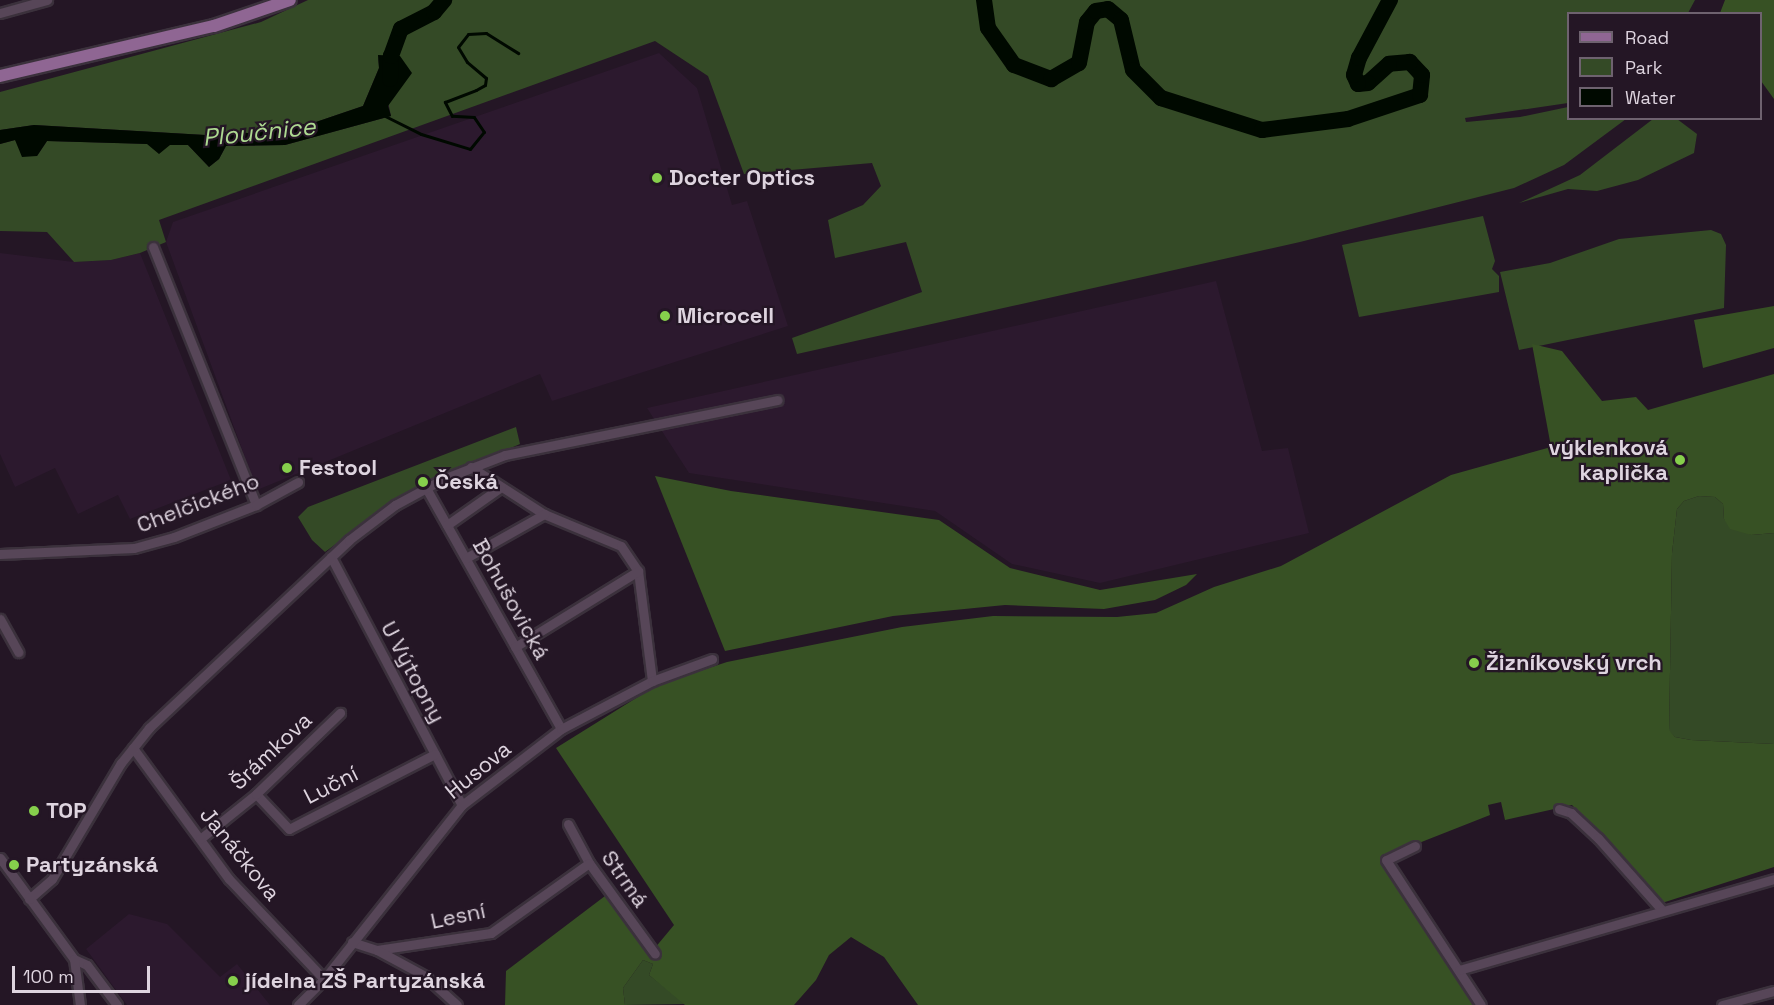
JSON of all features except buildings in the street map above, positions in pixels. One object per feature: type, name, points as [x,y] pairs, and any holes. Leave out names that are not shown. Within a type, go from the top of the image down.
[{"type":"main road","points":[[0,76],[214,26],[290,0]]},
{"type":"street","points":[[0,13],[47,0]]},
{"type":"street","points":[[153,247],[256,505]]},
{"type":"street","points":[[29,899],[52,879],[133,748],[149,728],[330,557],[374,520],[426,488],[471,467],[536,447],[777,400]]},
{"type":"street","points":[[471,467],[544,514],[621,546],[638,571],[652,681]]},
{"type":"street","name":"Chelčického","points":[[0,554],[134,548],[174,537],[256,505],[298,482]]},
{"type":"street","points":[[447,525],[501,487]]},
{"type":"street","name":"Bohušovická","points":[[426,488],[561,729]]},
{"type":"street","points":[[466,558],[544,514]]},
{"type":"street","name":"U Výtopny","points":[[330,557],[462,804]]},
{"type":"street","points":[[515,647],[638,571]]},
{"type":"street","points":[[0,619],[18,652]]},
{"type":"street","name":"Husova","points":[[298,1005],[324,978],[462,804],[561,729],[652,681],[712,659]]},
{"type":"street","name":"Šrámkova","points":[[200,839],[256,794],[340,713]]},
{"type":"street","name":"Janáčkova","points":[[133,748],[229,879],[324,978]]},
{"type":"street","name":"Luční","points":[[256,794],[289,829],[435,754]]},
{"type":"street","points":[[1559,808],[1571,813],[1598,838],[1661,909]]},
{"type":"street","name":"Strmá","points":[[568,824],[589,863],[655,954]]},
{"type":"street","points":[[1415,846],[1386,860],[1481,1005]]},
{"type":"street","points":[[0,858],[74,959],[87,965],[117,1005]]},
{"type":"street","name":"Lesní","points":[[352,942],[377,950],[491,933],[589,863]]},
{"type":"street","points":[[1459,970],[1661,909],[1774,879]]},
{"type":"street","points":[[377,950],[425,976],[458,1005]]},
{"type":"street","points":[[74,959],[80,1005]]},
{"type":"street","points":[[1722,1005],[1774,991]]},
{"type":"shaded area","points":[[659,53],[697,88],[732,205],[747,201],[788,326],[552,401],[540,374],[257,490],[166,242],[173,222]]},
{"type":"shaded area","points":[[0,253],[74,262],[111,260],[140,253],[231,480],[130,519],[118,495],[78,514],[55,468],[15,487],[0,454]]},
{"type":"shaded area","points":[[1216,281],[1262,451],[1288,448],[1309,533],[1100,583],[1012,564],[935,511],[689,473],[647,408]]},
{"type":"shaded area","points":[[129,914],[167,924],[220,977],[237,964],[270,1005],[127,1005],[86,949]]},
{"type":"green space","points":[[308,0],[1695,0],[1689,12],[1567,12],[1567,103],[1465,118],[1466,122],[1520,117],[1567,107],[1567,120],[1625,120],[1564,165],[1514,188],[1300,242],[797,354],[792,338],[922,292],[906,242],[835,258],[828,220],[863,205],[881,186],[872,163],[744,174],[708,76],[655,41],[159,220],[166,242],[140,253],[111,260],[74,262],[47,232],[0,231],[0,144],[15,140],[37,156],[47,141],[188,145],[209,167],[219,159],[226,146],[285,145],[391,116],[378,55],[379,68],[363,106],[313,123],[248,133],[226,132],[223,136],[34,125],[0,130],[0,92],[261,22]]},
{"type":"green space","points":[[1725,0],[1774,0],[1774,99],[1762,82],[1762,12],[1720,12]]},
{"type":"green space","points":[[1652,120],[1678,120],[1697,134],[1694,153],[1638,180],[1597,191],[1568,189],[1519,203],[1580,175]]},
{"type":"green space","points":[[1483,216],[1495,261],[1492,269],[1499,276],[1499,292],[1359,317],[1342,245]]},
{"type":"green space","points":[[1711,230],[1721,234],[1726,245],[1724,308],[1519,350],[1500,272],[1550,263],[1619,239]]},
{"type":"green space","points":[[1774,306],[1774,348],[1703,368],[1694,320]]},
{"type":"green space","points":[[1532,344],[1562,351],[1602,401],[1636,397],[1648,410],[1774,374],[1774,533],[1751,535],[1730,529],[1724,519],[1723,504],[1715,497],[1699,496],[1684,501],[1677,509],[1672,553],[1669,730],[1675,737],[1691,740],[1774,744],[1774,867],[1662,903],[1572,805],[1505,820],[1501,802],[1488,805],[1490,815],[1391,854],[1386,864],[1475,1005],[918,1005],[884,957],[851,937],[829,955],[816,980],[794,1005],[685,1005],[649,975],[653,964],[643,960],[623,988],[625,1005],[505,1005],[506,971],[605,896],[649,955],[674,925],[556,748],[657,685],[727,662],[902,627],[993,616],[1117,617],[1156,613],[1214,587],[1281,566],[1451,475],[1551,447]]},
{"type":"green space","points":[[516,427],[520,444],[403,495],[325,552],[312,540],[298,517],[308,507]]},
{"type":"green space","points":[[655,476],[731,491],[939,520],[1010,568],[1100,590],[1197,574],[1186,585],[1155,600],[1104,609],[1005,605],[893,616],[725,651]]},
{"type":"green space","points":[[1699,496],[1715,497],[1723,504],[1724,519],[1751,535],[1774,533],[1774,744],[1691,740],[1675,737],[1669,731],[1672,553],[1677,509],[1684,501]]},
{"type":"green space","points":[[643,960],[653,964],[649,975],[686,1004],[625,1005],[623,988]]},
{"type":"water","points":[[378,55],[400,56],[412,73],[388,106],[391,116],[285,145],[226,146],[219,159],[209,167],[188,145],[170,145],[159,154],[147,144],[47,141],[37,156],[22,157],[15,140],[0,144],[0,130],[34,125],[222,136],[225,132],[248,133],[313,123],[363,106],[379,68]]},
{"type":"waterway","name":"Ploučnice","points":[[390,79],[391,56],[401,29],[434,12],[444,0]]},
{"type":"waterway","name":"Ploučnice","points":[[984,0],[988,28],[1014,65],[1051,79],[1079,63],[1087,22],[1096,11],[1108,9],[1121,20],[1133,70],[1161,98],[1262,130],[1348,119],[1420,95],[1422,75],[1410,62],[1389,64],[1368,83],[1358,84],[1354,75],[1359,58],[1390,0]]},
{"type":"waterway","points":[[385,116],[421,134],[470,149],[484,132],[474,117],[452,116],[445,102],[485,85],[486,78],[467,62],[458,47],[468,34],[486,33],[518,53]]},
{"type":"place","name":"Docter Optics","points":[[657,178]]},
{"type":"place","name":"Microcell","points":[[665,316]]},
{"type":"place","name":"výklenková kaplička","points":[[1680,460]]},
{"type":"place","name":"Festool","points":[[287,468]]},
{"type":"place","name":"Česká","points":[[423,482]]},
{"type":"place","name":"Žizníkovský vrch","points":[[1474,663]]},
{"type":"place","name":"TOP","points":[[34,811]]},
{"type":"place","name":"Partyzánská","points":[[14,865]]},
{"type":"place","name":"jídelna ZŠ Partyzánská","points":[[233,981]]}]
